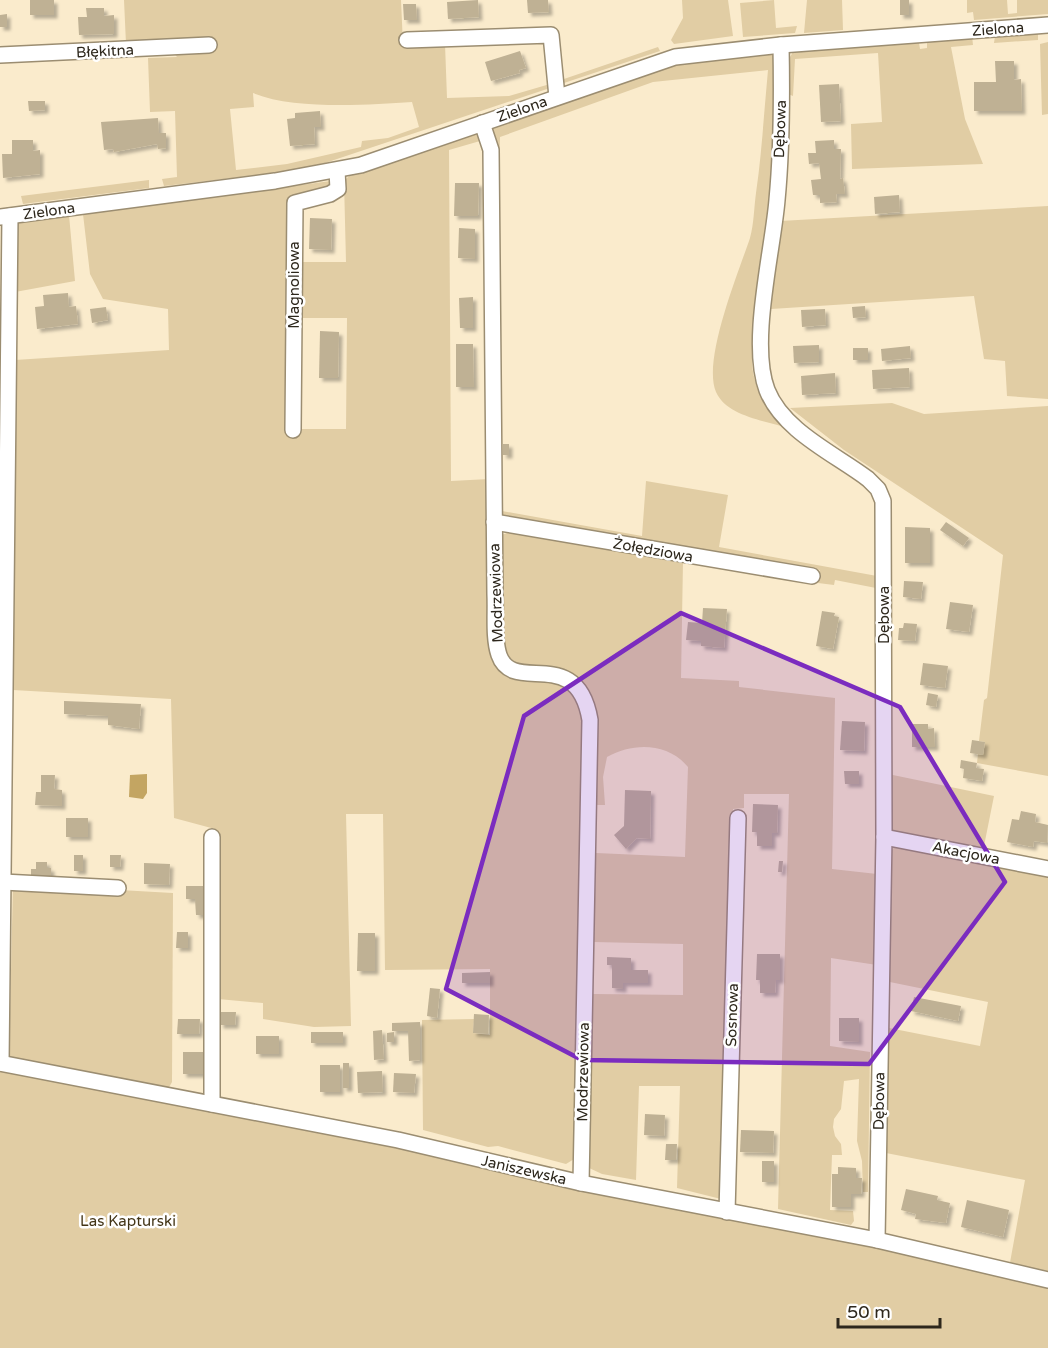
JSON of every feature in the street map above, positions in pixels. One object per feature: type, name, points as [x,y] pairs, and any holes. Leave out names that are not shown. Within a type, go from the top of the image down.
[{"type":"street","name":"Zielona","points":[[5,217],[337,171],[362,165],[675,57],[782,45],[1048,25]]},
{"type":"street","points":[[407,40],[552,35],[557,97]]},
{"type":"street","name":"Błękitna","points":[[0,55],[209,45]]},
{"type":"street","name":"Dębowa","points":[[782,45],[777,201],[764,293],[761,364],[767,390],[782,413],[802,432],[868,479],[878,489],[883,501],[884,837],[877,1240]]},
{"type":"street","name":"Modrzewiowa","points":[[482,123],[491,150],[494,522],[499,654],[505,665],[513,670],[552,675],[577,685],[587,702],[590,720],[581,1184]]},
{"type":"street","name":"Magnoliowa","points":[[292,430],[295,203],[330,194],[338,189],[337,171]]},
{"type":"street","points":[[0,1063],[3,882],[5,217]]},
{"type":"street","name":"Żołędziowa","points":[[494,522],[812,576]]},
{"type":"street","name":"Sosnowa","points":[[727,1212],[738,818]]},
{"type":"street","points":[[212,837],[212,1104]]},
{"type":"street","name":"Akacjowa","points":[[884,837],[1048,869]]},
{"type":"street","points":[[3,882],[118,888]]},
{"type":"street","name":"Janiszewska","points":[[0,1063],[398,1140],[581,1184],[877,1240],[1048,1280]]},
{"type":"highlighted area","points":[[681,613],[900,707],[1005,882],[869,1064],[582,1060],[446,989],[524,716]]},
{"type":"green space","points":[[124,0],[401,0],[403,45],[445,44],[447,98],[509,96],[550,84],[550,88],[325,163],[275,173],[164,186],[162,179],[177,177],[175,111],[150,112],[148,58],[177,57],[163,40],[126,44]],"holes":[[[253,93],[289,102],[331,105],[412,102],[419,127],[388,138],[362,141],[361,147],[287,164],[236,170],[230,109],[254,107]]]},
{"type":"green space","points":[[682,0],[728,0],[733,36],[674,44],[671,40],[683,18]]},
{"type":"green space","points":[[774,0],[776,28],[797,26],[795,33],[743,37],[740,3]]},
{"type":"green space","points":[[807,0],[842,0],[843,30],[804,33]]},
{"type":"green space","points":[[967,0],[1007,0],[1008,14],[1017,13],[1017,0],[1048,0],[1048,14],[974,20],[973,12],[967,13]]},
{"type":"green space","points":[[1038,32],[1038,40],[994,43],[995,36]]},
{"type":"green space","points":[[972,36],[973,45],[951,47],[965,119],[983,164],[852,169],[851,124],[882,122],[878,53],[795,59],[793,96],[788,94],[790,57],[793,52],[919,43],[920,49],[927,48],[927,40]]},
{"type":"green space","points":[[1048,42],[1048,114],[1042,115],[1040,44]]},
{"type":"green space","points":[[658,47],[660,51],[561,84],[561,80]]},
{"type":"green space","points":[[770,53],[775,58],[777,71],[771,195],[752,364],[760,393],[791,429],[738,413],[721,400],[716,392],[713,378],[718,338],[752,227],[768,70],[653,82],[500,137],[499,181],[492,129],[495,123],[666,67]]},
{"type":"green space","points":[[476,134],[480,141],[449,150],[451,481],[489,479],[492,648],[499,671],[504,654],[501,535],[510,532],[683,561],[681,678],[739,681],[739,687],[835,698],[832,869],[877,874],[877,965],[831,958],[830,1046],[870,1052],[868,1192],[863,1192],[862,1161],[857,1141],[859,1079],[844,1081],[841,1109],[834,1119],[833,1127],[835,1136],[841,1144],[842,1155],[832,1155],[830,1210],[853,1211],[854,1221],[851,1225],[778,1209],[789,794],[744,794],[744,808],[733,809],[725,1200],[677,1188],[680,1086],[639,1086],[636,1180],[602,1174],[587,1167],[593,994],[683,995],[683,944],[594,942],[596,853],[685,857],[688,767],[680,759],[661,749],[650,747],[628,749],[607,757],[603,777],[605,805],[597,805],[597,740],[579,1156],[566,1164],[423,1130],[422,1020],[474,1019],[473,1033],[490,1035],[490,969],[385,970],[383,814],[346,814],[351,1026],[314,1027],[263,1019],[263,1003],[218,999],[215,829],[174,818],[171,699],[13,690],[15,360],[169,350],[168,309],[103,299],[90,274],[83,214],[331,181],[332,188],[289,203],[298,429],[346,429],[347,318],[298,318],[297,262],[346,262],[344,181],[349,176]]},
{"type":"green space","points":[[149,180],[149,188],[23,204],[21,196]]},
{"type":"green space","points":[[1048,206],[1048,399],[1007,396],[1005,361],[984,359],[974,296],[771,309],[780,221]]},
{"type":"green space","points":[[69,215],[75,281],[15,292],[15,225],[17,222]]},
{"type":"green space","points":[[892,403],[924,414],[1048,406],[1048,776],[977,763],[978,754],[983,755],[985,742],[979,741],[984,700],[987,698],[1003,555],[844,450],[790,408]]},
{"type":"green space","points":[[646,481],[728,495],[719,547],[877,576],[876,588],[835,580],[834,585],[818,583],[820,570],[771,567],[508,520],[502,515],[502,511],[642,536]]},
{"type":"green space","points":[[888,774],[994,796],[983,851],[887,831]]},
{"type":"green space","points":[[897,843],[1048,875],[1048,1276],[1009,1268],[1025,1180],[886,1153],[884,1027],[980,1046],[988,1002],[885,981],[890,853]]},
{"type":"green space","points":[[13,884],[173,893],[172,1082],[168,1089],[9,1059]]},
{"type":"green space","name":"Las Kapturski","points":[[0,1067],[663,1197],[1048,1287],[1048,1348],[0,1348]]},
{"type":"shaded area","points":[[147,774],[147,793],[143,799],[129,797],[130,775]]},
{"type":"building","points":[[30,0],[54,0],[54,15],[30,15]]},
{"type":"building","points":[[478,0],[479,17],[448,19],[447,2]]},
{"type":"building","points":[[527,0],[548,0],[549,12],[528,13]]},
{"type":"building","points":[[900,0],[909,0],[909,15],[900,15]]},
{"type":"building","points":[[403,4],[416,4],[417,20],[404,20]]},
{"type":"building","points":[[86,8],[104,8],[104,16],[114,15],[114,34],[79,35],[78,17],[87,17]]},
{"type":"building","points":[[7,14],[7,27],[0,27],[0,15]]},
{"type":"building","points":[[520,51],[526,68],[519,70],[520,73],[491,81],[485,62]]},
{"type":"building","points":[[995,61],[1014,61],[1014,80],[1021,79],[1022,111],[974,111],[974,82],[996,82]]},
{"type":"building","points":[[839,84],[841,121],[821,122],[819,85]]},
{"type":"building","points":[[28,101],[45,101],[45,110],[29,111]]},
{"type":"building","points":[[320,111],[321,127],[314,127],[315,144],[290,146],[287,119],[295,118],[295,113]]},
{"type":"building","points":[[158,118],[159,133],[166,133],[166,148],[158,149],[157,144],[114,152],[113,149],[104,150],[101,122]]},
{"type":"building","points":[[12,140],[33,140],[33,151],[40,150],[40,174],[3,178],[2,154],[12,154]]},
{"type":"building","points":[[834,140],[834,149],[841,149],[840,179],[843,178],[845,194],[836,194],[837,202],[820,203],[820,195],[813,195],[811,180],[821,179],[819,163],[809,164],[808,153],[816,153],[815,141]]},
{"type":"building","points":[[455,183],[479,183],[478,216],[454,216]]},
{"type":"building","points":[[899,195],[900,212],[875,214],[874,197]]},
{"type":"building","points":[[310,218],[332,219],[331,250],[309,249]]},
{"type":"building","points":[[459,228],[475,229],[475,259],[458,258]]},
{"type":"building","points":[[68,293],[69,307],[76,306],[78,324],[37,329],[35,307],[44,306],[43,295]]},
{"type":"building","points":[[473,297],[473,328],[460,328],[459,298]]},
{"type":"building","points":[[865,306],[866,317],[853,318],[852,307]]},
{"type":"building","points":[[106,307],[108,320],[92,323],[90,309]]},
{"type":"building","points":[[825,309],[826,325],[802,327],[801,310]]},
{"type":"building","points":[[320,331],[339,332],[338,378],[319,378]]},
{"type":"building","points":[[456,344],[473,344],[474,387],[456,387]]},
{"type":"building","points":[[819,345],[819,362],[794,363],[793,346]]},
{"type":"building","points":[[910,346],[911,358],[882,361],[881,349]]},
{"type":"building","points":[[853,348],[868,348],[868,360],[853,360]]},
{"type":"building","points":[[909,368],[910,387],[873,389],[872,370]]},
{"type":"building","points":[[835,373],[836,393],[802,395],[801,376]]},
{"type":"building","points":[[503,444],[509,444],[509,455],[503,455]]},
{"type":"building","points":[[946,522],[969,538],[963,546],[940,530]]},
{"type":"building","points":[[905,527],[930,528],[930,563],[905,563]]},
{"type":"building","points":[[904,581],[923,582],[921,599],[903,597]]},
{"type":"building","points":[[950,602],[973,605],[969,632],[946,629]]},
{"type":"building","points":[[703,608],[727,609],[724,648],[701,646],[701,641],[686,640],[688,622],[702,623]]},
{"type":"building","points":[[822,611],[835,613],[834,616],[839,617],[833,649],[816,646]]},
{"type":"building","points":[[904,623],[917,624],[915,641],[898,640],[899,628],[903,628]]},
{"type":"building","points":[[923,663],[948,666],[945,688],[920,685]]},
{"type":"building","points":[[928,693],[938,695],[936,707],[926,705]]},
{"type":"building","points":[[64,701],[141,704],[139,729],[108,725],[108,716],[64,714]]},
{"type":"building","points":[[842,721],[865,722],[864,751],[840,750]]},
{"type":"building","points":[[912,724],[928,724],[928,729],[934,728],[935,747],[912,747]]},
{"type":"building","points":[[972,740],[985,742],[983,755],[970,753]]},
{"type":"building","points":[[961,760],[977,763],[976,768],[984,769],[982,781],[963,778],[964,769],[960,768]]},
{"type":"building","points":[[844,771],[859,771],[859,784],[845,784]]},
{"type":"building","points":[[41,775],[55,775],[54,789],[62,790],[62,806],[35,805],[36,792],[41,792]]},
{"type":"building","points":[[625,790],[651,791],[650,839],[637,838],[626,849],[614,835],[624,826]]},
{"type":"building","points":[[753,804],[778,805],[777,833],[772,833],[772,846],[757,846],[757,832],[752,832]]},
{"type":"building","points":[[1021,811],[1036,814],[1035,822],[1048,825],[1047,843],[1034,841],[1033,847],[1007,842],[1012,819],[1019,820]]},
{"type":"building","points":[[66,818],[88,818],[88,837],[66,837]]},
{"type":"building","points":[[74,855],[83,855],[83,871],[74,871]]},
{"type":"building","points":[[110,855],[121,855],[120,867],[110,867]]},
{"type":"building","points":[[779,861],[783,861],[782,872],[778,872]]},
{"type":"building","points":[[36,862],[47,862],[47,868],[51,868],[51,880],[31,880],[31,869],[36,869]]},
{"type":"building","points":[[144,863],[170,864],[169,885],[144,884]]},
{"type":"building","points":[[186,886],[207,886],[207,915],[196,915],[195,899],[186,899]]},
{"type":"building","points":[[177,932],[188,932],[188,948],[176,948]]},
{"type":"building","points":[[358,933],[375,933],[375,971],[357,971]]},
{"type":"building","points":[[757,954],[780,954],[780,980],[776,980],[775,993],[760,993],[760,980],[756,980]]},
{"type":"building","points":[[607,957],[631,958],[631,970],[648,970],[648,983],[623,983],[623,989],[612,988],[612,965],[607,965]]},
{"type":"building","points":[[490,972],[490,983],[462,983],[462,973]]},
{"type":"building","points":[[430,988],[440,989],[437,1018],[427,1016]]},
{"type":"building","points":[[914,997],[961,1006],[958,1021],[911,1011]]},
{"type":"building","points":[[220,1012],[236,1012],[235,1025],[220,1025]]},
{"type":"building","points":[[474,1014],[489,1015],[488,1034],[473,1033]]},
{"type":"building","points":[[839,1018],[859,1018],[859,1042],[839,1041]]},
{"type":"building","points":[[178,1019],[200,1019],[199,1034],[177,1034]]},
{"type":"building","points":[[420,1022],[420,1060],[409,1061],[408,1031],[392,1031],[392,1023]]},
{"type":"building","points":[[382,1030],[384,1059],[374,1060],[373,1031]]},
{"type":"building","points":[[311,1032],[343,1032],[343,1043],[311,1043]]},
{"type":"building","points":[[394,1032],[394,1042],[387,1042],[387,1033]]},
{"type":"building","points":[[256,1036],[279,1036],[279,1054],[256,1054]]},
{"type":"building","points":[[183,1052],[205,1052],[206,1074],[183,1074]]},
{"type":"building","points":[[343,1063],[349,1063],[349,1088],[343,1088]]},
{"type":"building","points":[[320,1065],[340,1065],[340,1092],[320,1092]]},
{"type":"building","points":[[382,1071],[383,1092],[358,1093],[357,1072]]},
{"type":"building","points":[[394,1073],[416,1074],[414,1093],[393,1092]]},
{"type":"building","points":[[645,1114],[665,1115],[664,1136],[644,1135]]},
{"type":"building","points":[[741,1130],[774,1131],[773,1153],[740,1152]]},
{"type":"building","points":[[666,1144],[677,1144],[676,1160],[665,1160]]},
{"type":"building","points":[[762,1161],[774,1161],[774,1182],[762,1182]]},
{"type":"building","points":[[838,1167],[856,1168],[856,1178],[862,1178],[861,1194],[851,1194],[851,1207],[832,1207],[832,1174],[838,1174]]},
{"type":"building","points":[[906,1189],[938,1196],[937,1200],[950,1203],[946,1223],[915,1219],[916,1214],[901,1210]]},
{"type":"building","points":[[967,1200],[1009,1210],[1003,1237],[961,1227]]}]
